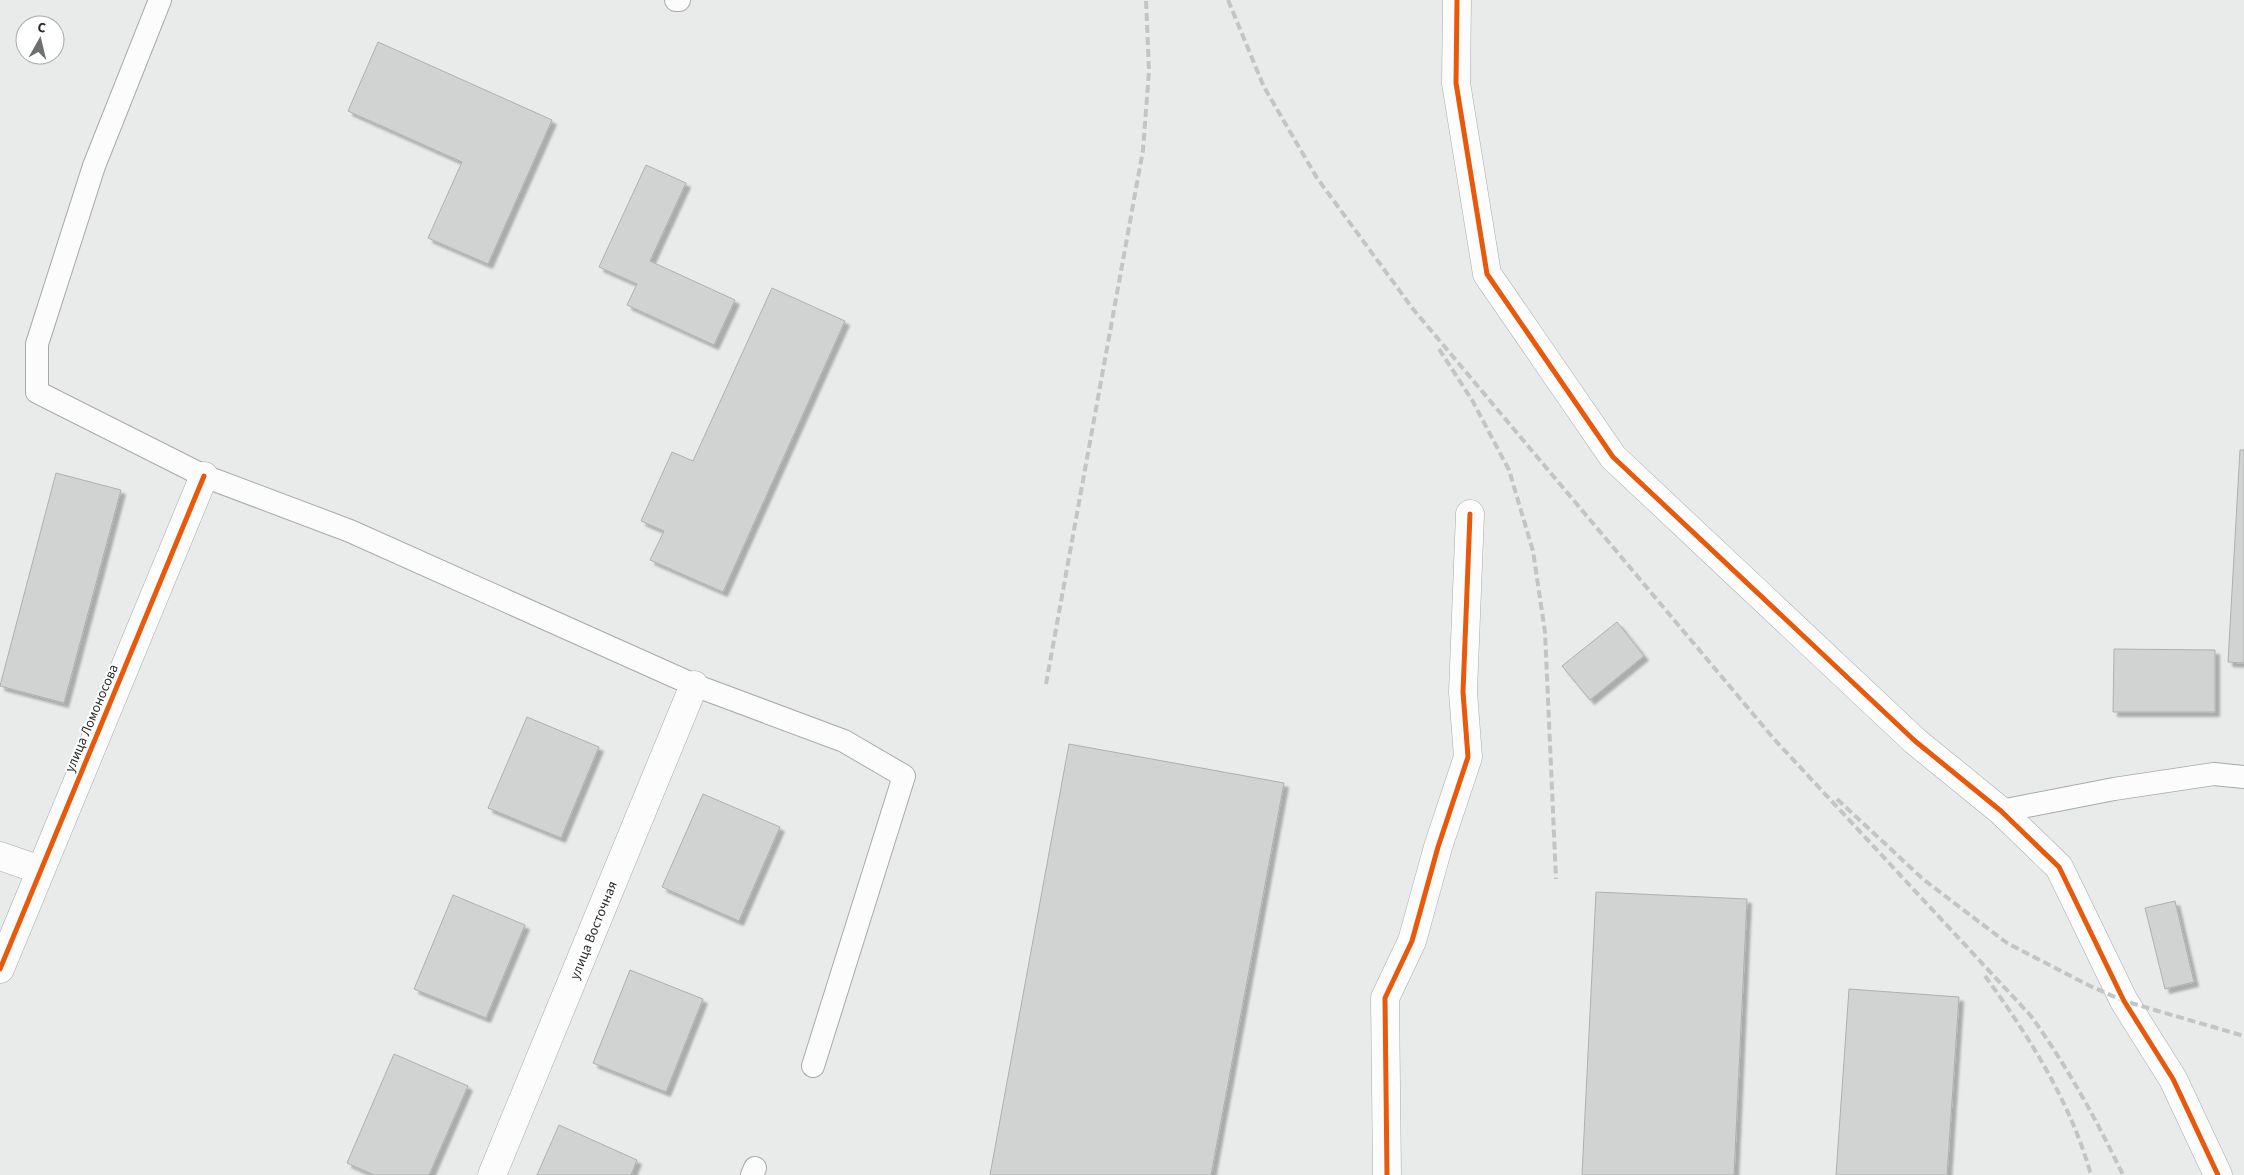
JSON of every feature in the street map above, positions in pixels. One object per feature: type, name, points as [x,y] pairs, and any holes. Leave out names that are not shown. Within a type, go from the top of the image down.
[{"type":"street","points":[[1457,0],[1456,83],[1487,274],[1613,457],[1915,741],[2001,811],[2059,867],[2124,1000],[2173,1079],[2218,1175]]},
{"type":"street","name":"улица Ломоносова","points":[[0,969],[204,476]]},
{"type":"street","points":[[1387,1175],[1385,998],[1412,941],[1438,847],[1468,756],[1463,692],[1470,514]]},
{"type":"street","name":"улица Восточная","points":[[492,1175],[694,685]]},
{"type":"street","points":[[0,856],[40,870]]},
{"type":"lane","points":[[160,0],[94,166],[37,344],[37,392],[204,476],[350,531],[694,685],[844,741],[904,776],[813,1066]]},
{"type":"lane","points":[[2001,811],[2114,789],[2214,774],[2244,777]]},
{"type":"building","points":[[378,42],[552,120],[488,264],[428,238],[462,162],[348,111]]},
{"type":"building","points":[[646,165],[686,183],[650,261],[735,300],[714,345],[627,305],[637,284],[599,267]]},
{"type":"building","points":[[772,288],[845,321],[723,592],[650,560],[664,531],[641,521],[672,452],[693,461]]},
{"type":"building","points":[[2240,450],[2244,450],[2244,663],[2228,662]]},
{"type":"building","points":[[56,473],[121,490],[64,703],[0,686]]},
{"type":"building","points":[[1617,622],[1644,656],[1590,700],[1562,666]]},
{"type":"building","points":[[2114,649],[2215,650],[2215,712],[2113,712]]},
{"type":"building","points":[[527,717],[599,747],[561,838],[488,808]]},
{"type":"building","points":[[1069,744],[1284,783],[1211,1175],[990,1175]]},
{"type":"building","points":[[703,794],[780,827],[739,921],[662,887]]},
{"type":"building","points":[[1596,892],[1747,899],[1734,1175],[1582,1175]]},
{"type":"building","points":[[453,895],[525,925],[486,1018],[414,989]]},
{"type":"building","points":[[2175,901],[2194,982],[2165,989],[2145,908]]},
{"type":"building","points":[[630,970],[703,999],[666,1092],[593,1063]]},
{"type":"building","points":[[1849,989],[1959,997],[1947,1175],[1836,1175]]},
{"type":"building","points":[[394,1054],[468,1086],[429,1175],[374,1175],[347,1163]]},
{"type":"building","points":[[559,1125],[637,1160],[631,1175],[537,1175]]},
{"type":"railway","points":[[1046,684],[1143,150],[1149,71],[1146,0]]},
{"type":"railway","points":[[1228,0],[1264,87],[1317,178],[1413,309],[1774,739],[2031,1016],[2080,1093],[2123,1175]]},
{"type":"railway","points":[[1439,349],[1472,400],[1509,470],[1533,551],[1545,632],[1556,879]]},
{"type":"railway","points":[[1837,799],[1924,880],[2007,943],[2088,985],[2124,1001],[2244,1036]]},
{"type":"railway","points":[[1985,976],[2033,1046],[2047,1071],[2072,1122],[2083,1148],[2091,1175]]},
{"type":"cycle path","points":[[1457,0],[1456,83],[1487,274],[1613,457],[1915,741],[2001,811],[2059,867],[2124,1001],[2173,1079],[2218,1175]]},
{"type":"cycle path","points":[[0,969],[204,476]]},
{"type":"cycle path","points":[[1387,1175],[1385,998],[1412,941],[1438,847],[1468,757],[1463,692],[1470,514]]}]
